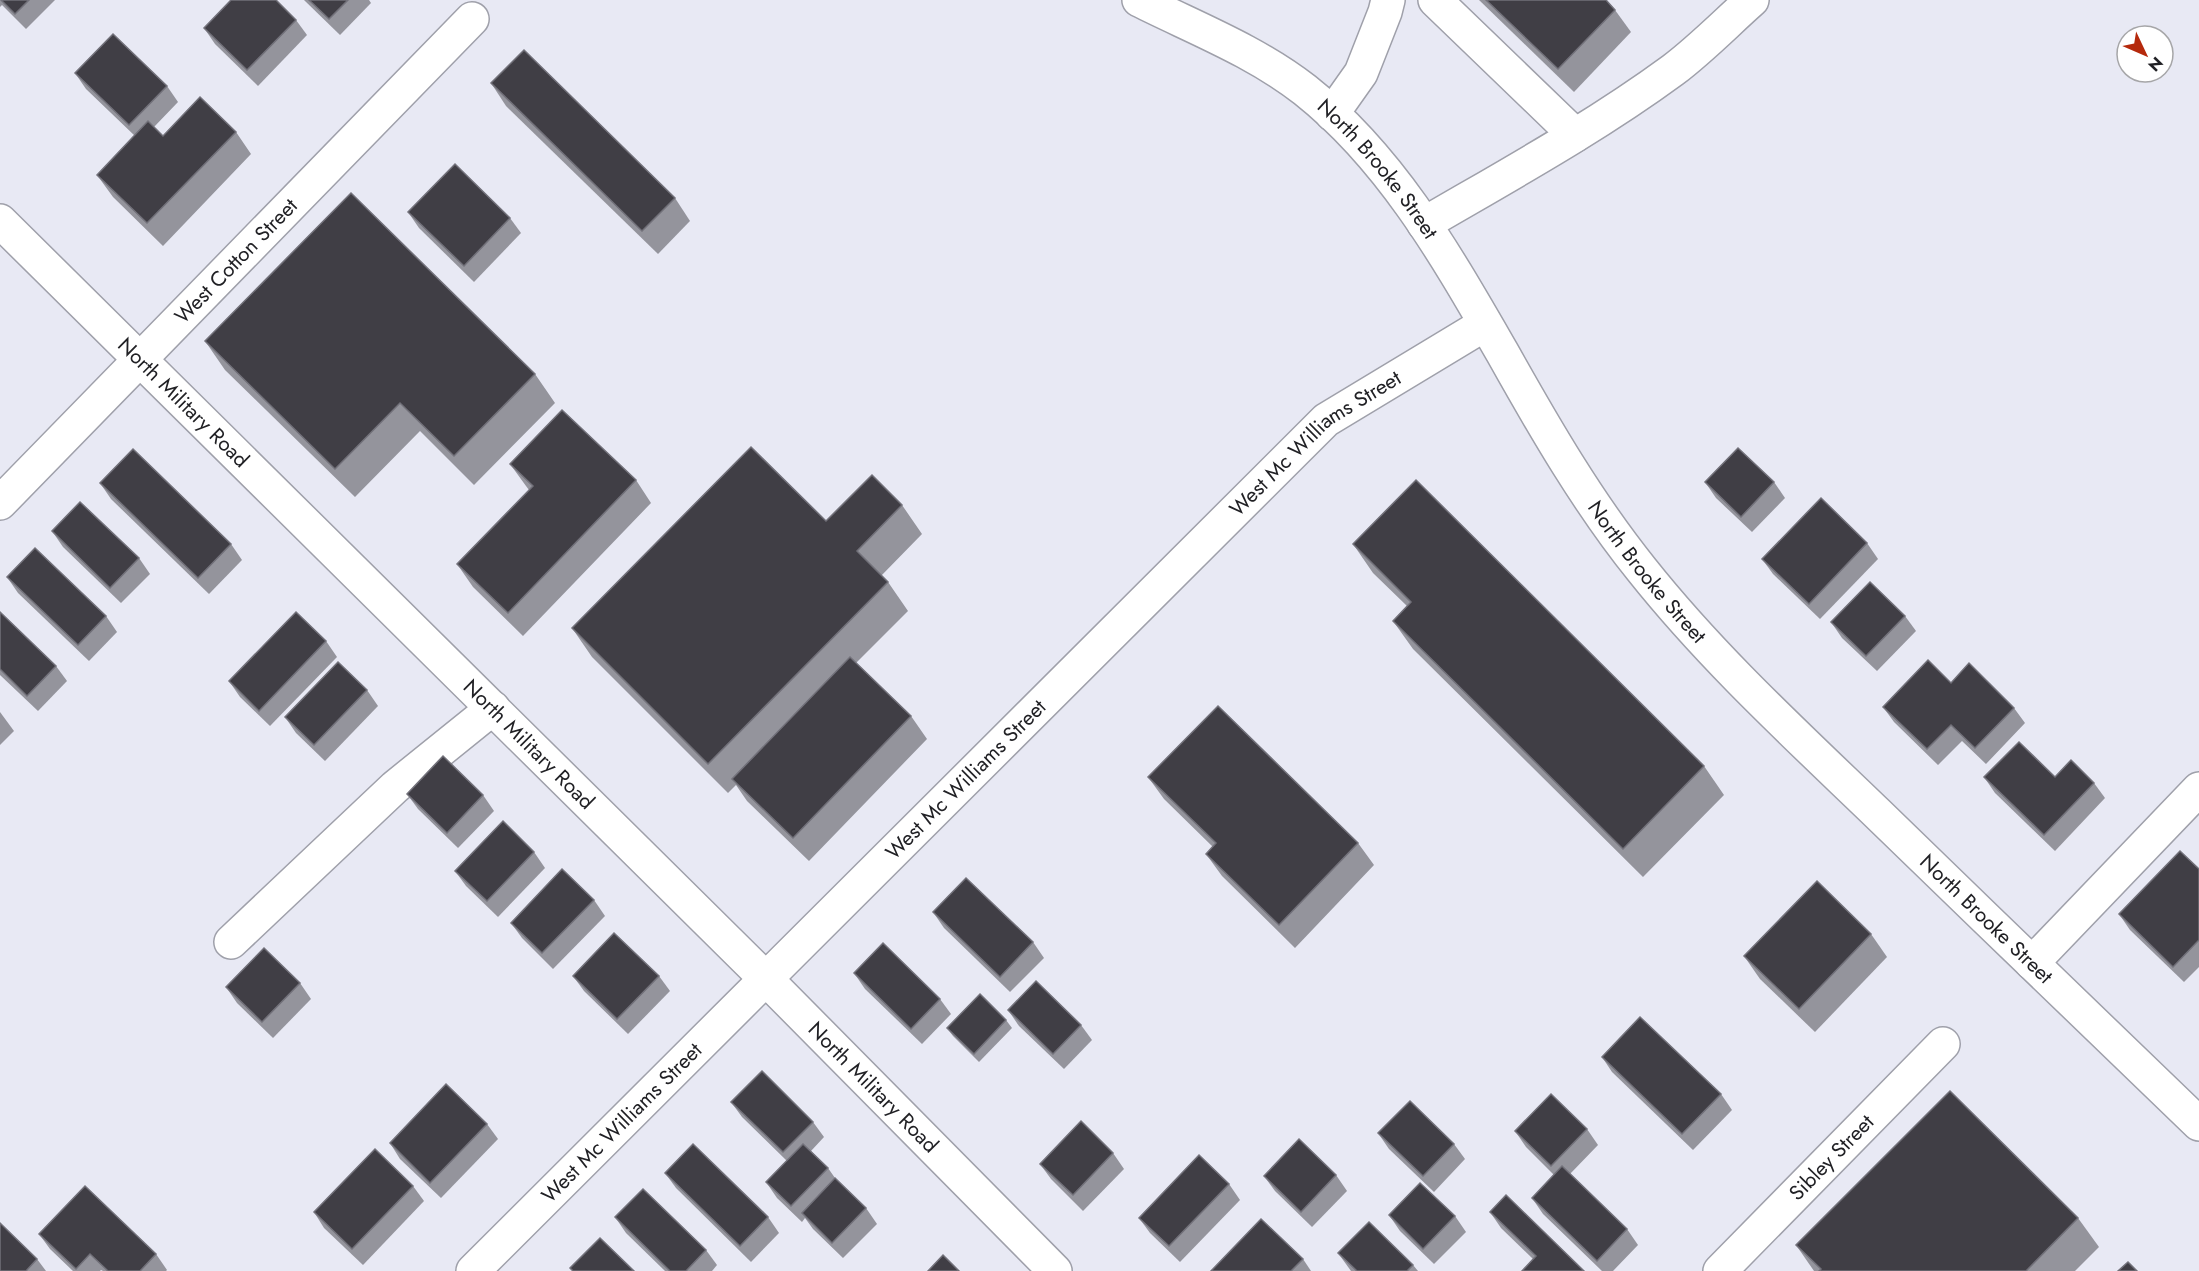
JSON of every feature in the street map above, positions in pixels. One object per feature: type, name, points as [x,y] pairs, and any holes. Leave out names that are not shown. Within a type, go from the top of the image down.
[{"type":"street","name":"North Brooke Street","points":[[1139,0],[1260,60],[1297,84],[1372,153],[1451,264],[1566,462],[1640,569],[1692,629],[1802,741],[2199,1124]]},
{"type":"street","points":[[1332,114],[1361,73],[1388,0]]},
{"type":"street","points":[[1435,0],[1575,135]]},
{"type":"street","points":[[1424,224],[1575,135],[1674,69],[1752,0]]},
{"type":"street","name":"West Cotton Street","points":[[0,503],[472,20]]},
{"type":"street","name":"North Military Road","points":[[0,221],[767,980],[1055,1271]]},
{"type":"street","name":"West Mc Williams Street","points":[[473,1271],[1326,420],[1485,324]]},
{"type":"street","points":[[231,942],[395,788],[493,708]]},
{"type":"street","points":[[2032,963],[2199,789]]},
{"type":"street","name":"Sibley Street","points":[[1719,1271],[1943,1044]]},
{"type":"building","points":[[1,0],[29,0],[15,14]]},
{"type":"building","points":[[231,0],[276,0],[296,20],[247,70],[204,28]]},
{"type":"building","points":[[309,0],[348,0],[329,19]]},
{"type":"building","points":[[1486,0],[1606,0],[1615,10],[1558,69]]},
{"type":"building","points":[[113,34],[167,86],[129,125],[75,73]]},
{"type":"building","points":[[524,50],[675,198],[642,231],[491,83]]},
{"type":"building","points":[[200,97],[236,132],[147,223],[97,175],[148,121],[163,136]]},
{"type":"building","points":[[455,164],[510,218],[464,266],[408,212]]},
{"type":"building","points":[[351,193],[535,374],[454,456],[400,403],[335,469],[205,341]]},
{"type":"building","points":[[562,410],[636,480],[508,613],[457,564],[533,486],[510,464]]},
{"type":"building","points":[[751,447],[826,521],[872,475],[902,505],[857,551],[888,582],[708,764],[572,628]]},
{"type":"building","points":[[1738,448],[1774,482],[1741,517],[1705,482]]},
{"type":"building","points":[[133,449],[231,544],[198,578],[100,483]]},
{"type":"building","points":[[1416,480],[1704,766],[1623,849],[1393,621],[1411,602],[1353,544]]},
{"type":"building","points":[[1821,498],[1867,543],[1809,604],[1762,559]]},
{"type":"building","points":[[80,502],[139,558],[110,588],[52,531]]},
{"type":"building","points":[[35,548],[106,616],[78,645],[7,577]]},
{"type":"building","points":[[1870,582],[1905,616],[1866,656],[1831,622]]},
{"type":"building","points":[[0,612],[56,666],[27,696],[0,669]]},
{"type":"building","points":[[296,612],[326,641],[259,711],[229,681]]},
{"type":"building","points":[[850,657],[911,716],[793,838],[732,779]]},
{"type":"building","points":[[1928,660],[1951,683],[1969,663],[2014,708],[1975,748],[1951,725],[1927,749],[1883,707]]},
{"type":"building","points":[[338,662],[367,690],[314,745],[285,717]]},
{"type":"building","points":[[1218,706],[1358,843],[1279,925],[1206,854],[1216,843],[1148,777]]},
{"type":"building","points":[[2019,742],[2055,777],[2071,760],[2094,783],[2044,835],[1984,777]]},
{"type":"building","points":[[443,756],[483,795],[447,833],[407,794]]},
{"type":"building","points":[[503,821],[534,852],[487,901],[455,871]]},
{"type":"building","points":[[2180,851],[2199,869],[2199,940],[2173,967],[2119,914]]},
{"type":"building","points":[[562,869],[594,900],[542,953],[511,923]]},
{"type":"building","points":[[966,878],[1033,942],[1000,977],[933,912]]},
{"type":"building","points":[[1817,881],[1871,934],[1799,1009],[1744,956]]},
{"type":"building","points":[[614,933],[659,976],[617,1019],[573,976]]},
{"type":"building","points":[[883,943],[940,999],[911,1029],[854,973]]},
{"type":"building","points":[[264,948],[300,983],[262,1022],[226,987]]},
{"type":"building","points":[[1036,981],[1081,1025],[1053,1054],[1008,1010]]},
{"type":"building","points":[[980,994],[1006,1020],[974,1054],[947,1028]]},
{"type":"building","points":[[1640,1017],[1721,1094],[1682,1134],[1602,1057]]},
{"type":"building","points":[[762,1071],[813,1122],[783,1152],[731,1102]]},
{"type":"building","points":[[446,1084],[487,1124],[430,1183],[390,1143]]},
{"type":"building","points":[[1950,1091],[2078,1218],[2026,1271],[1819,1271],[1821,1269],[1796,1245]]},
{"type":"building","points":[[1551,1094],[1587,1129],[1551,1166],[1515,1131]]},
{"type":"building","points":[[1410,1101],[1454,1144],[1423,1176],[1378,1133]]},
{"type":"building","points":[[1081,1121],[1113,1153],[1073,1195],[1040,1164]]},
{"type":"building","points":[[1299,1139],[1336,1175],[1301,1212],[1264,1176]]},
{"type":"building","points":[[693,1144],[768,1217],[740,1246],[665,1173]]},
{"type":"building","points":[[803,1144],[828,1168],[791,1206],[766,1182]]},
{"type":"building","points":[[375,1149],[413,1186],[352,1249],[314,1212]]},
{"type":"building","points":[[1199,1155],[1229,1184],[1169,1246],[1139,1218]]},
{"type":"building","points":[[1562,1166],[1627,1229],[1597,1261],[1532,1198]]},
{"type":"building","points":[[835,1178],[866,1208],[832,1243],[802,1213]]},
{"type":"building","points":[[1420,1183],[1455,1216],[1423,1249],[1389,1215]]},
{"type":"building","points":[[85,1186],[156,1254],[140,1271],[108,1271],[90,1254],[76,1269],[39,1234]]},
{"type":"building","points":[[643,1189],[706,1250],[686,1271],[670,1271],[615,1217]]},
{"type":"building","points":[[1506,1195],[1584,1271],[1522,1271],[1536,1256],[1490,1212]]},
{"type":"building","points":[[1261,1219],[1303,1259],[1291,1271],[1211,1271]]},
{"type":"building","points":[[1369,1222],[1413,1265],[1407,1271],[1357,1271],[1338,1253]]},
{"type":"building","points":[[0,1223],[37,1259],[26,1271],[0,1271]]},
{"type":"building","points":[[600,1238],[634,1271],[573,1271],[570,1268]]},
{"type":"building","points":[[943,1255],[959,1271],[928,1271]]},
{"type":"building","points":[[2128,1262],[2137,1271],[2118,1271]]}]
